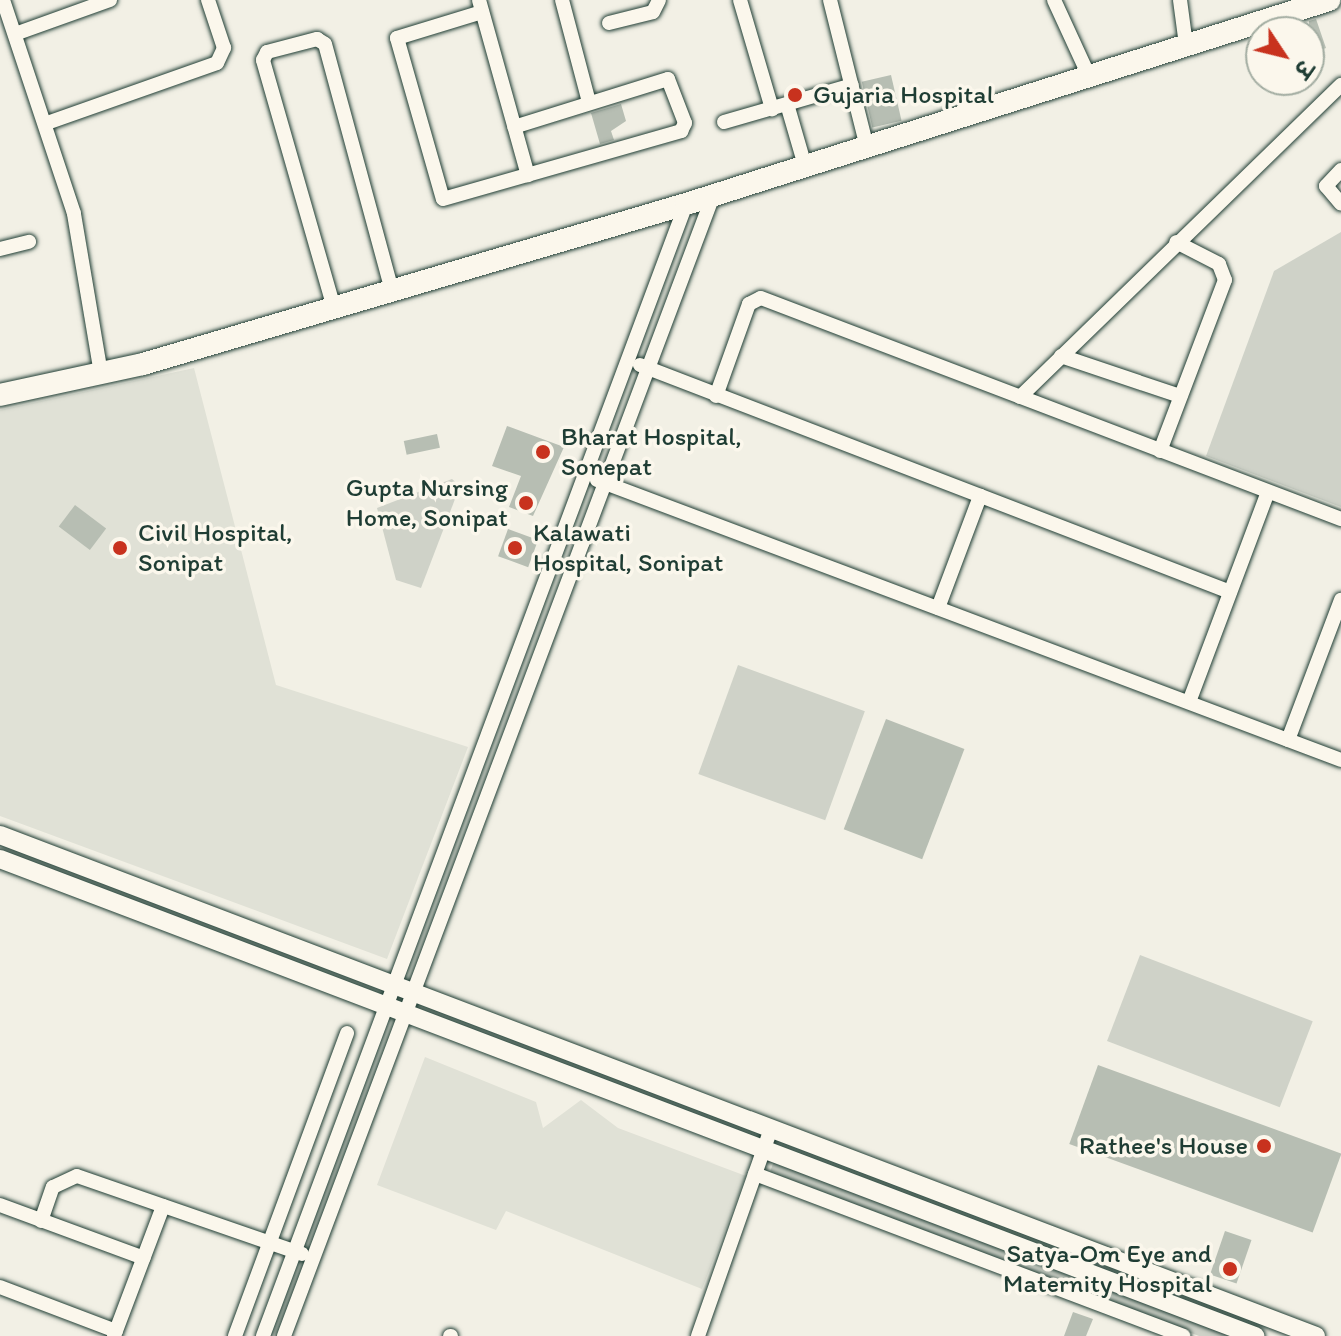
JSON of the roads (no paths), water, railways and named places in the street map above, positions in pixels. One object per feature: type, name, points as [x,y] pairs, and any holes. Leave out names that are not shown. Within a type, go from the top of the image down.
[{"type":"highway","points":[[0,395],[101,373],[334,308],[713,196],[1329,0]]},
{"type":"main road","points":[[0,835],[765,1147],[1255,1336]]},
{"type":"main road","points":[[0,859],[392,996]]},
{"type":"main road","points":[[410,1003],[771,1129],[1316,1336]]},
{"type":"street","points":[[3,0],[47,123],[74,214],[101,373]]},
{"type":"street","points":[[15,34],[110,0]]},
{"type":"street","points":[[47,123],[217,63],[224,48],[208,0]]},
{"type":"street","points":[[562,0],[589,102]]},
{"type":"street","points":[[609,23],[653,12],[659,0]]},
{"type":"street","points":[[740,0],[772,109]]},
{"type":"street","points":[[830,0],[867,147]]},
{"type":"street","points":[[1054,0],[1089,76]]},
{"type":"street","points":[[1180,0],[1186,45]]},
{"type":"street","points":[[514,127],[670,80],[685,128],[528,175],[443,199],[400,59],[402,33],[480,6],[514,127],[528,175]]},
{"type":"street","points":[[334,308],[263,60],[267,52],[317,39],[325,44],[392,291]]},
{"type":"street","points":[[724,122],[852,85]]},
{"type":"street","points":[[1020,397],[1176,242],[1338,94]]},
{"type":"street","points":[[787,104],[805,166]]},
{"type":"street","points":[[1341,170],[1326,186],[1341,204]]},
{"type":"street","points":[[284,1336],[713,196]]},
{"type":"street","points":[[263,1336],[686,204]]},
{"type":"street","points":[[0,249],[29,242]]},
{"type":"street","points":[[1160,451],[1224,271],[1176,242]]},
{"type":"street","points":[[716,396],[749,304],[761,298],[1341,519]]},
{"type":"street","points":[[1061,356],[1180,396]]},
{"type":"street","points":[[629,359],[648,370],[1230,592]]},
{"type":"street","points":[[585,475],[1341,760]]},
{"type":"street","points":[[1189,702],[1268,492]]},
{"type":"street","points":[[938,608],[980,496]]},
{"type":"street","points":[[1288,740],[1335,633],[1341,600]]},
{"type":"street","points":[[235,1336],[347,1033]]},
{"type":"street","points":[[698,1336],[771,1129]]},
{"type":"street","points":[[755,1174],[1183,1336]]},
{"type":"street","points":[[41,1221],[64,1177],[163,1206],[313,1258]]},
{"type":"street","points":[[0,1205],[144,1258]]},
{"type":"street","points":[[0,1287],[115,1334],[163,1206]]},
{"type":"place","name":"Gujaria Hospital","points":[[795,95]]},
{"type":"place","name":"Bharat Hospital, Sonepat","points":[[543,452]]},
{"type":"place","name":"Gupta Nursing Home, Sonipat","points":[[526,503]]},
{"type":"place","name":"Civil Hospital, Sonipat","points":[[120,548]]},
{"type":"place","name":"Kalawati Hospital, Sonipat","points":[[515,548]]},
{"type":"place","name":"Rathee's House","points":[[1264,1146]]},
{"type":"place","name":"Satya-Om Eye and Maternity Hospital","points":[[1230,1269]]}]
